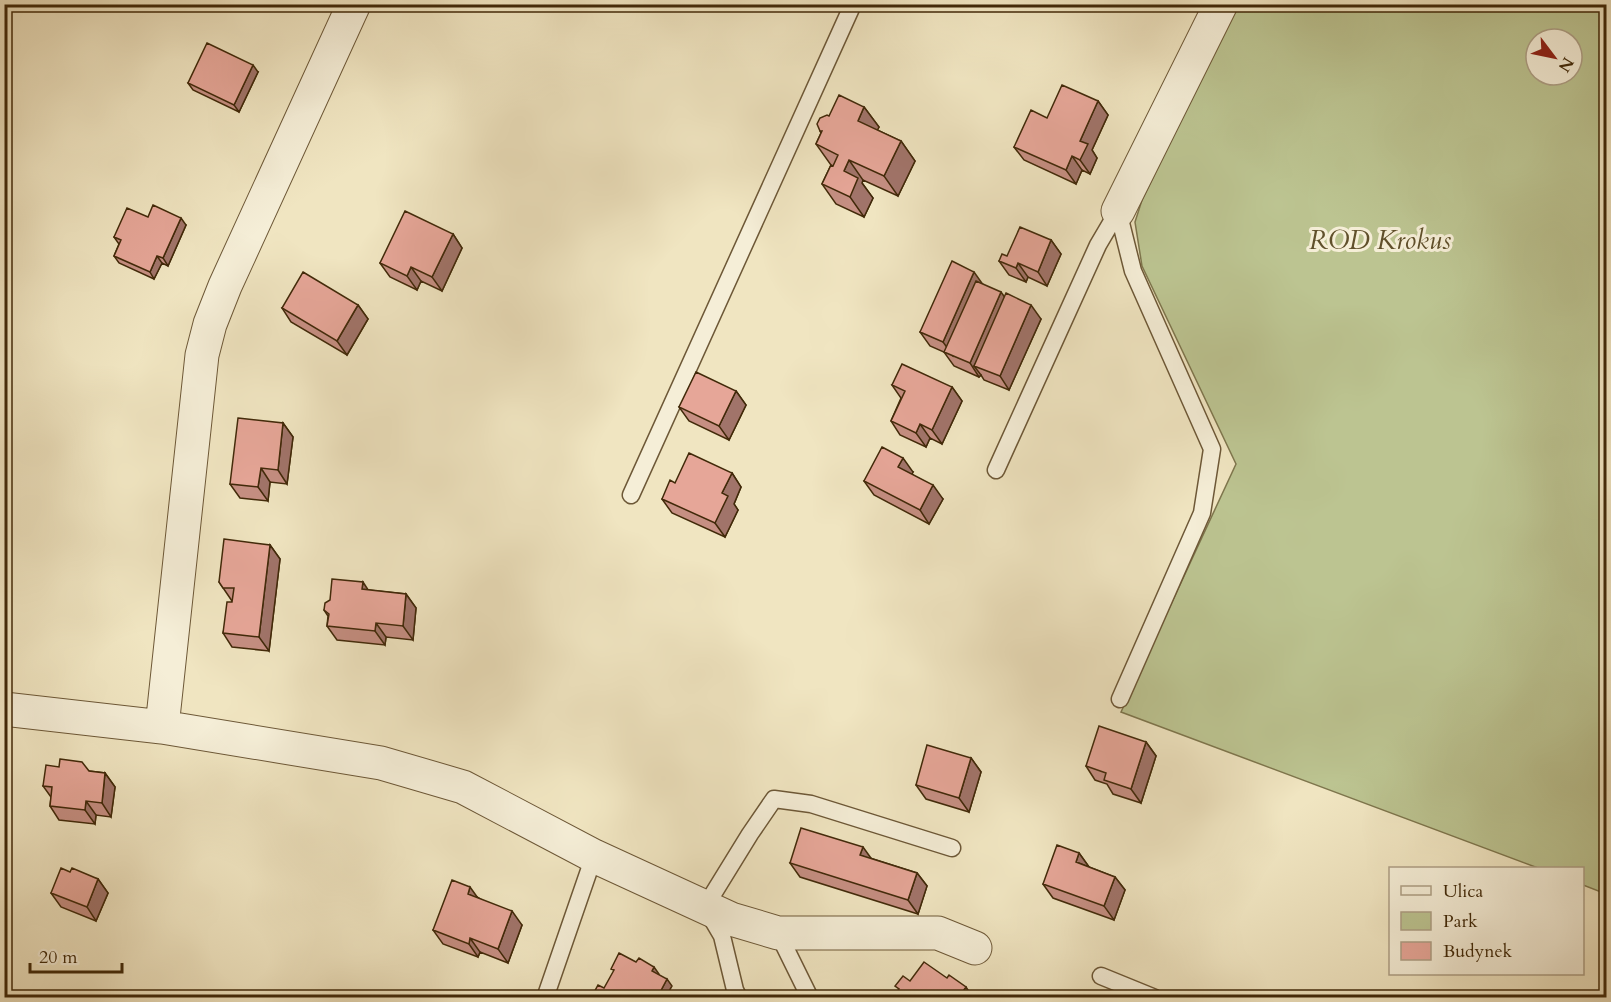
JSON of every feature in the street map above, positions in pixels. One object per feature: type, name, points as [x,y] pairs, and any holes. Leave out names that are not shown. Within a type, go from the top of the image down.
[{"type":"street","points":[[162,727],[202,355],[210,324],[225,286],[354,4]]},
{"type":"street","points":[[1118,211],[1221,4]]},
{"type":"street","points":[[4,709],[162,727],[381,763],[464,787],[594,856],[731,919],[778,933],[938,933],[975,948]]},
{"type":"lane","points":[[631,495],[853,4]]},
{"type":"lane","points":[[996,470],[1098,245],[1118,211]]},
{"type":"lane","points":[[1118,211],[1133,271],[1212,449],[1202,513],[1120,699]]},
{"type":"lane","points":[[738,998],[722,936],[705,907],[774,799],[811,804],[952,848]]},
{"type":"lane","points":[[545,998],[594,856]]},
{"type":"lane","points":[[778,933],[810,998]]},
{"type":"lane","points":[[1101,976],[1155,998]]},
{"type":"green space","name":"ROD Krokus","points":[[1237,5],[1606,5],[1606,894],[1584,885],[1584,867],[1535,867],[1121,712],[1236,464],[1142,266],[1135,222],[1142,200]]},
{"type":"building","points":[[207,43],[253,65],[234,105],[188,83]]},
{"type":"building","points":[[1062,85],[1098,101],[1080,141],[1088,144],[1080,160],[1072,156],[1066,170],[1014,147],[1031,110],[1047,118]]},
{"type":"building","points":[[839,95],[864,107],[858,121],[901,141],[884,176],[849,160],[844,171],[858,178],[850,197],[822,184],[838,155],[816,144],[822,131],[817,124],[820,118],[829,116]]},
{"type":"building","points":[[153,205],[181,218],[163,258],[157,256],[150,272],[114,256],[121,240],[114,237],[127,208],[148,217]]},
{"type":"building","points":[[405,211],[453,234],[432,277],[411,267],[407,276],[380,263]]},
{"type":"building","points":[[1020,227],[1051,240],[1038,272],[1018,263],[1016,268],[999,261],[1002,254],[1007,256]]},
{"type":"building","points":[[952,261],[974,272],[943,342],[920,332]]},
{"type":"building","points":[[303,272],[358,305],[337,341],[282,308]]},
{"type":"building","points":[[976,281],[1001,292],[970,363],[944,352]]},
{"type":"building","points":[[1006,293],[1031,305],[1000,376],[974,366]]},
{"type":"building","points":[[902,364],[952,387],[932,430],[920,424],[916,433],[891,421],[905,391],[892,385]]},
{"type":"building","points":[[696,372],[736,391],[719,426],[679,407]]},
{"type":"building","points":[[238,418],[283,423],[278,470],[261,468],[258,487],[230,484]]},
{"type":"building","points":[[882,447],[903,458],[898,467],[933,485],[920,510],[864,481]]},
{"type":"building","points":[[689,453],[732,473],[722,493],[728,496],[715,523],[662,499],[670,480],[675,483]]},
{"type":"building","points":[[224,539],[270,545],[259,637],[223,633],[227,602],[232,602],[234,588],[223,588],[219,582]]},
{"type":"building","points":[[332,579],[363,582],[362,589],[406,594],[403,626],[376,623],[375,631],[327,626],[329,614],[324,610],[325,603],[330,600]]},
{"type":"building","points":[[1099,726],[1146,742],[1131,789],[1104,780],[1106,773],[1086,766]]},
{"type":"building","points":[[927,745],[971,758],[959,798],[916,785]]},
{"type":"building","points":[[60,759],[82,762],[89,771],[105,773],[102,803],[86,801],[85,810],[50,806],[52,787],[43,786],[46,765],[59,767]]},
{"type":"building","points":[[801,828],[863,847],[860,855],[917,873],[908,900],[790,863]]},
{"type":"building","points":[[1057,845],[1079,853],[1076,862],[1115,877],[1104,906],[1043,884]]},
{"type":"building","points":[[61,868],[70,872],[72,868],[98,879],[87,907],[51,893]]},
{"type":"building","points":[[452,880],[470,887],[468,894],[512,911],[498,949],[470,938],[469,944],[433,930]]},
{"type":"building","points":[[619,953],[636,962],[639,958],[654,967],[652,971],[667,979],[657,998],[591,998],[598,985],[604,988],[614,970],[611,969]]},
{"type":"building","points":[[924,962],[947,978],[949,975],[966,987],[963,991],[973,998],[892,998],[899,989],[895,986],[903,976],[910,981]]}]
